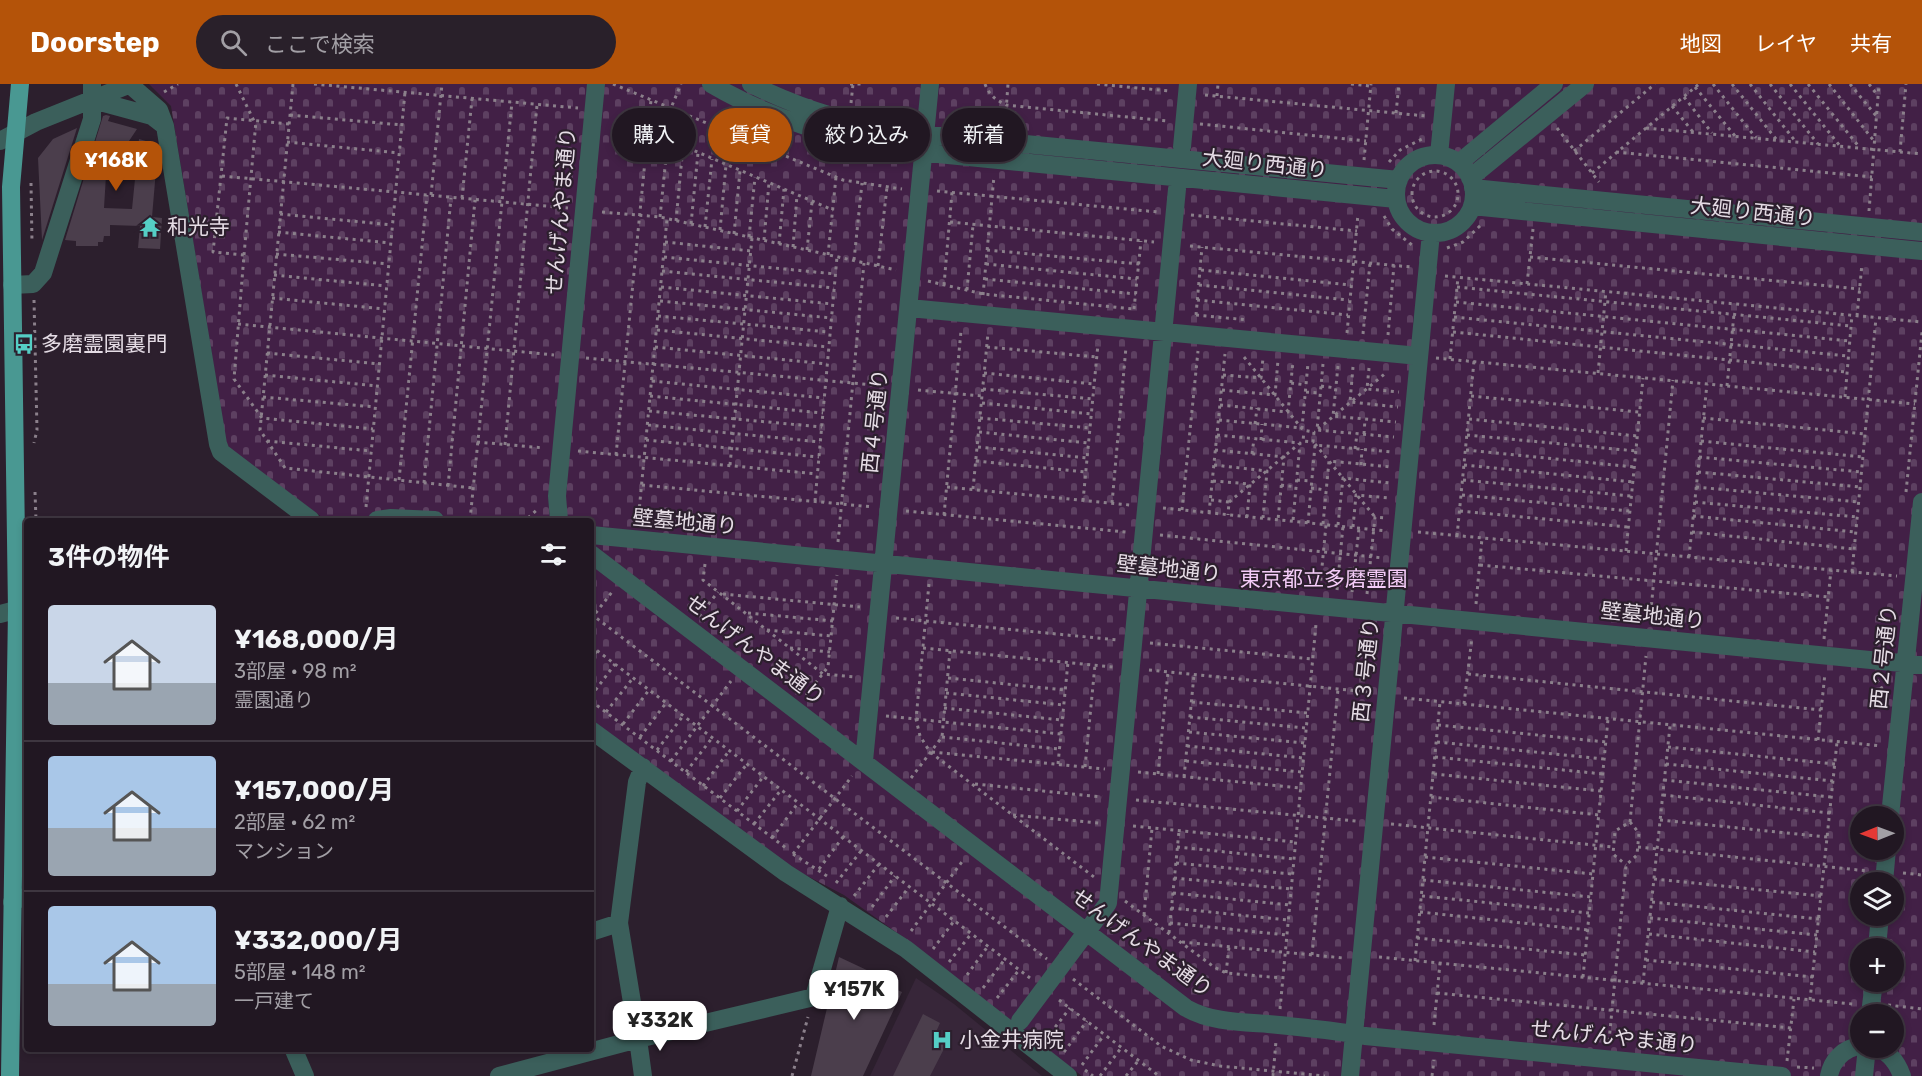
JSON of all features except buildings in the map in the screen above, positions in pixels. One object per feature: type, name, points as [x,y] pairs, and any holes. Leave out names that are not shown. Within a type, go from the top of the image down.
[{"type":"main road","points":[[10,1076],[19,899],[11,187],[7,137],[20,84]]},
{"type":"street","points":[[7,137],[92,92],[130,84],[159,110],[165,126],[218,444],[221,452],[230,460],[309,518]]},
{"type":"street","name":"せんげんやま通り","points":[[559,518],[555,449],[596,84]]},
{"type":"street","name":"大廻り西通り","points":[[711,84],[758,108]]},
{"type":"street","name":"大廻り西通り","points":[[751,84],[808,108]]},
{"type":"street","name":"西４号通り","points":[[928,108],[930,84]]},
{"type":"street","points":[[1439,155],[1446,84]]},
{"type":"street","points":[[1459,163],[1554,84]]},
{"type":"street","points":[[1472,183],[1585,84]]},
{"type":"street","points":[[1182,147],[1187,88]]},
{"type":"street","points":[[92,92],[152,116],[165,126]]},
{"type":"street","points":[[12,285],[33,284],[43,273],[92,119],[92,92]]},
{"type":"street","points":[[768,108],[773,95]]},
{"type":"street","name":"大廻り西通り","points":[[1026,144],[1399,180]]},
{"type":"street","name":"大廻り西通り","points":[[930,145],[1129,173],[1360,195],[1404,196]]},
{"type":"street","points":[[1129,173],[1131,154]]},
{"type":"street","points":[[1439,155],[1459,163],[1472,183],[1472,206],[1465,218],[1454,228],[1426,240],[1417,228],[1405,219],[1404,196],[1399,180],[1405,169],[1417,159],[1439,155]]},
{"type":"street","name":"西４号通り","points":[[860,766],[884,563],[895,509],[915,190],[921,162]]},
{"type":"street","name":"大廻り西通り","points":[[1472,183],[1628,203],[1922,232]]},
{"type":"street","points":[[1020,1021],[1108,903],[1178,189]]},
{"type":"street","points":[[1626,222],[1628,203]]},
{"type":"street","name":"大廻り西通り","points":[[1472,206],[1922,251]]},
{"type":"street","points":[[1762,235],[1764,216]]},
{"type":"street","name":"西３号通り","points":[[1350,1076],[1394,613],[1426,357],[1426,240]]},
{"type":"street","points":[[909,308],[1326,348],[1387,362],[1426,357]]},
{"type":"street","name":"西２号通り","points":[[1892,806],[1914,665],[1914,499]]},
{"type":"street","points":[[373,517],[392,518]]},
{"type":"street","name":"壁墓地通り","points":[[594,536],[1914,665]]},
{"type":"street","name":"せんげんやま通り","points":[[594,556],[860,766],[1186,1008],[1206,1017],[1354,1034],[1782,1076]]},
{"type":"street","points":[[594,732],[786,873],[847,901],[906,949],[1074,1071]]},
{"type":"street","points":[[642,1076],[619,923],[637,782],[643,767]]},
{"type":"street","points":[[594,1051],[814,998],[847,901]]},
{"type":"street","points":[[594,931],[619,923]]},
{"type":"street","points":[[1823,1070],[1850,1049]]},
{"type":"street","points":[[295,1052],[305,1076]]},
{"type":"street","points":[[499,1076],[589,1052]]},
{"type":"street","points":[[1864,1076],[1866,1058]]},
{"type":"street","points":[[1892,1058],[1902,1076]]},
{"type":"path","points":[[159,94],[178,84]]},
{"type":"path","points":[[236,84],[255,121],[234,379],[262,418],[373,429]]},
{"type":"path","points":[[293,84],[260,430],[285,468],[473,488]]},
{"type":"path","points":[[314,84],[582,109]]},
{"type":"path","points":[[399,480],[412,341],[442,84]]},
{"type":"path","points":[[612,84],[671,108],[681,84]]},
{"type":"path","points":[[850,108],[852,84],[861,84]]},
{"type":"path","points":[[985,84],[988,92],[996,100],[1006,105]]},
{"type":"path","points":[[1006,108],[1008,84]]},
{"type":"path","points":[[1097,84],[1156,90],[1187,88],[1217,96],[1442,117]]},
{"type":"path","points":[[1156,84],[1156,90]]},
{"type":"path","points":[[1217,96],[1218,84]]},
{"type":"path","points":[[1351,84],[1371,85],[1363,166]]},
{"type":"path","points":[[1396,113],[1399,84]]},
{"type":"path","points":[[1574,151],[1655,84]]},
{"type":"path","points":[[1592,173],[1699,84]]},
{"type":"path","points":[[1713,84],[1756,138]]},
{"type":"path","points":[[1732,84],[1776,140]]},
{"type":"path","points":[[1750,84],[1796,142]]},
{"type":"path","points":[[1770,84],[1818,144]]},
{"type":"path","points":[[1790,84],[1840,147]]},
{"type":"path","points":[[1808,84],[1860,148]]},
{"type":"path","points":[[1829,84],[1875,142]]},
{"type":"path","points":[[1850,84],[1877,117]]},
{"type":"path","points":[[1869,84],[1878,96]]},
{"type":"path","points":[[1868,216],[1879,84]]},
{"type":"path","points":[[1900,152],[1906,84]]},
{"type":"path","points":[[1695,87],[1735,136]]},
{"type":"path","points":[[373,517],[366,506],[405,92]]},
{"type":"path","points":[[1684,97],[1713,134]]},
{"type":"path","points":[[462,198],[472,99]]},
{"type":"path","points":[[616,455],[651,100]]},
{"type":"path","points":[[470,518],[512,102]]},
{"type":"path","points":[[505,445],[537,105]]},
{"type":"path","points":[[1672,106],[1693,132]]},
{"type":"path","points":[[290,115],[402,125]]},
{"type":"path","points":[[244,255],[213,252],[227,118],[289,124]]},
{"type":"path","points":[[696,118],[836,177],[862,183],[915,190],[1357,231]]},
{"type":"path","points":[[1552,123],[1605,190]]},
{"type":"path","points":[[1646,128],[1922,154]]},
{"type":"path","points":[[1388,163],[1407,145],[1428,138]]},
{"type":"path","points":[[287,142],[400,153]]},
{"type":"path","points":[[1616,152],[1872,177]]},
{"type":"path","points":[[691,224],[698,153],[708,157]]},
{"type":"path","points":[[660,217],[665,162]]},
{"type":"path","points":[[676,221],[682,162]]},
{"type":"path","points":[[705,227],[712,162]]},
{"type":"path","points":[[719,162],[832,210]]},
{"type":"path","points":[[720,230],[726,165]]},
{"type":"path","points":[[944,514],[956,393],[983,294],[995,170]]},
{"type":"path","points":[[1431,170],[1439,170],[1453,178],[1459,192],[1455,207],[1443,216],[1436,217],[1428,217],[1404,196],[1417,179],[1431,170]]},
{"type":"path","points":[[734,234],[740,171]]},
{"type":"path","points":[[221,176],[573,209]]},
{"type":"path","points":[[730,465],[750,265],[755,177]]},
{"type":"path","points":[[828,255],[836,177]]},
{"type":"path","points":[[31,181],[32,250]]},
{"type":"path","points":[[764,240],[770,183]]},
{"type":"path","points":[[854,260],[862,183]]},
{"type":"path","points":[[878,266],[887,187]]},
{"type":"path","points":[[779,244],[784,189]]},
{"type":"path","points":[[944,285],[952,192]]},
{"type":"path","points":[[793,247],[797,195]]},
{"type":"path","points":[[1288,412],[1291,383],[1326,348],[1349,315],[1360,195]]},
{"type":"path","points":[[424,483],[451,198]]},
{"type":"path","points":[[448,486],[475,200]]},
{"type":"path","points":[[807,250],[812,202]]},
{"type":"path","points":[[596,211],[660,217],[903,272]]},
{"type":"path","points":[[280,214],[393,225]]},
{"type":"path","points":[[1383,214],[1398,235],[1426,240]]},
{"type":"path","points":[[636,540],[668,219]]},
{"type":"path","points":[[1527,284],[1534,223]]},
{"type":"path","points":[[1438,250],[1463,242],[1482,224]]},
{"type":"path","points":[[967,290],[973,225]]},
{"type":"path","points":[[278,232],[391,243]]},
{"type":"path","points":[[1112,503],[1141,241]]},
{"type":"path","points":[[665,242],[751,251]]},
{"type":"path","points":[[1182,510],[1203,247]]},
{"type":"path","points":[[987,250],[1139,264]]},
{"type":"path","points":[[276,254],[389,264]]},
{"type":"path","points":[[1857,316],[1863,255]]},
{"type":"path","points":[[664,257],[836,274]]},
{"type":"path","points":[[815,501],[837,257]]},
{"type":"path","points":[[1530,257],[1860,289]]},
{"type":"path","points":[[838,548],[864,263]]},
{"type":"path","points":[[1293,521],[1306,385],[1370,263]]},
{"type":"path","points":[[986,264],[1137,279]]},
{"type":"path","points":[[1316,431],[1367,388],[1387,362],[1394,265],[1416,267]]},
{"type":"path","points":[[1201,270],[1352,285]]},
{"type":"path","points":[[662,271],[834,288]]},
{"type":"path","points":[[274,275],[387,286]]},
{"type":"path","points":[[1436,275],[1922,322]]},
{"type":"path","points":[[1450,359],[1458,277]]},
{"type":"path","points":[[985,279],[1136,294]]},
{"type":"path","points":[[924,280],[983,294],[1134,309]]},
{"type":"path","points":[[33,284],[37,430],[33,448]]},
{"type":"path","points":[[1199,285],[1350,300]]},
{"type":"path","points":[[661,287],[833,304]]},
{"type":"path","points":[[1457,287],[1851,326]]},
{"type":"path","points":[[1598,373],[1606,291]]},
{"type":"path","points":[[272,298],[385,309]]},
{"type":"path","points":[[1197,300],[1349,315]]},
{"type":"path","points":[[660,302],[832,318]]},
{"type":"path","points":[[1456,302],[1850,341]]},
{"type":"path","points":[[974,489],[987,346],[978,314]]},
{"type":"path","points":[[1727,386],[1734,314]]},
{"type":"path","points":[[1845,397],[1852,315]]},
{"type":"path","points":[[658,316],[830,332]]},
{"type":"path","points":[[1454,317],[1848,356]]},
{"type":"path","points":[[1852,572],[1876,318]]},
{"type":"path","points":[[238,324],[558,355]]},
{"type":"path","points":[[1083,501],[1100,326]]},
{"type":"path","points":[[657,330],[829,347]]},
{"type":"path","points":[[1453,332],[1847,372]]},
{"type":"path","points":[[1914,499],[1915,404],[1922,332]]},
{"type":"path","points":[[1209,513],[1227,338]]},
{"type":"path","points":[[987,346],[1097,357]]},
{"type":"path","points":[[655,347],[827,364]]},
{"type":"path","points":[[1308,523],[1314,443],[1326,348]]},
{"type":"path","points":[[1326,348],[1336,388],[1333,416]]},
{"type":"path","points":[[1222,390],[1275,395],[1326,348]]},
{"type":"path","points":[[1326,348],[1350,402]]},
{"type":"path","points":[[267,353],[379,364]]},
{"type":"path","points":[[1243,356],[1303,430]]},
{"type":"path","points":[[582,357],[889,387]]},
{"type":"path","points":[[1426,357],[1915,404]]},
{"type":"path","points":[[1457,536],[1474,361]]},
{"type":"path","points":[[984,373],[1094,384]]},
{"type":"path","points":[[265,375],[377,386]]},
{"type":"path","points":[[1223,375],[1261,378]]},
{"type":"path","points":[[1626,551],[1643,378]]},
{"type":"path","points":[[1608,1059],[1626,865],[1637,855],[1638,847],[1639,833],[1630,822],[1673,380]]},
{"type":"path","points":[[652,381],[824,398]]},
{"type":"path","points":[[1291,383],[1306,385]]},
{"type":"path","points":[[1689,557],[1707,384]]},
{"type":"path","points":[[1321,386],[1336,388]]},
{"type":"path","points":[[1367,388],[1404,392]]},
{"type":"path","points":[[913,389],[982,396]]},
{"type":"path","points":[[983,389],[1093,399]]},
{"type":"path","points":[[1306,392],[1321,393]]},
{"type":"path","points":[[263,396],[375,407]]},
{"type":"path","points":[[650,396],[823,413]]},
{"type":"path","points":[[1471,396],[1640,412]]},
{"type":"path","points":[[1350,402],[1402,408]]},
{"type":"path","points":[[982,403],[1092,414]]},
{"type":"path","points":[[1220,405],[1288,412]]},
{"type":"path","points":[[1255,424],[1257,408]]},
{"type":"path","points":[[649,411],[822,427]]},
{"type":"path","points":[[1333,416],[1401,423]]},
{"type":"path","points":[[980,418],[1090,429]]},
{"type":"path","points":[[1703,418],[1865,434]]},
{"type":"path","points":[[1364,434],[1365,419]]},
{"type":"path","points":[[1469,419],[1637,436]]},
{"type":"path","points":[[1218,420],[1399,438]]},
{"type":"path","points":[[1261,440],[1262,424]]},
{"type":"path","points":[[648,425],[820,442]]},
{"type":"path","points":[[979,432],[1089,443]]},
{"type":"path","points":[[1355,449],[1357,434]]},
{"type":"path","points":[[1217,435],[1398,453]]},
{"type":"path","points":[[1467,435],[1636,451]]},
{"type":"path","points":[[1252,454],[1254,439]]},
{"type":"path","points":[[646,440],[819,457]]},
{"type":"path","points":[[267,441],[371,451]]},
{"type":"path","points":[[1701,441],[1863,458]]},
{"type":"path","points":[[477,442],[817,474]]},
{"type":"path","points":[[1228,515],[1229,502],[1302,442]]},
{"type":"path","points":[[1314,443],[1375,517],[1392,519]]},
{"type":"path","points":[[978,447],[1087,458]]},
{"type":"path","points":[[1361,465],[1362,449]]},
{"type":"path","points":[[1215,450],[1284,457]]},
{"type":"path","points":[[1466,450],[1634,467]]},
{"type":"path","points":[[1278,520],[1284,457]]},
{"type":"path","points":[[1699,457],[1862,472]]},
{"type":"path","points":[[976,461],[1086,472]]},
{"type":"path","points":[[1329,461],[1396,468]]},
{"type":"path","points":[[1319,593],[1329,461]]},
{"type":"path","points":[[1214,465],[1267,471]]},
{"type":"path","points":[[1464,465],[1633,482]]},
{"type":"path","points":[[1263,518],[1267,471]]},
{"type":"path","points":[[1698,472],[1861,488]]},
{"type":"path","points":[[1343,478],[1395,483]]},
{"type":"path","points":[[1338,526],[1343,478]]},
{"type":"path","points":[[1297,480],[1312,481]]},
{"type":"path","points":[[1463,480],[1631,496]]},
{"type":"path","points":[[1213,481],[1250,484]]},
{"type":"path","points":[[1247,517],[1250,484]]},
{"type":"path","points":[[642,485],[1388,558]]},
{"type":"path","points":[[1281,485],[1296,487]]},
{"type":"path","points":[[947,487],[1390,531]]},
{"type":"path","points":[[1696,487],[1859,502]]},
{"type":"path","points":[[35,489],[36,518]]},
{"type":"path","points":[[1311,489],[1326,490]]},
{"type":"path","points":[[1356,495],[1394,498]]},
{"type":"path","points":[[1353,527],[1356,495]]},
{"type":"path","points":[[1461,495],[1630,511]]},
{"type":"path","points":[[1210,500],[1229,502]]},
{"type":"path","points":[[1695,502],[1858,517]]},
{"type":"path","points":[[1460,511],[1628,527]]},
{"type":"path","points":[[1693,516],[1856,532]]},
{"type":"path","points":[[1362,597],[1367,598],[1375,517]]},
{"type":"path","points":[[1389,540],[1391,525]]},
{"type":"path","points":[[1336,595],[1343,526]]},
{"type":"path","points":[[1352,596],[1359,528]]},
{"type":"path","points":[[1414,532],[1897,576]]},
{"type":"path","points":[[1692,532],[1855,549]]},
{"type":"path","points":[[1476,609],[1482,538]]},
{"type":"path","points":[[707,547],[703,580],[823,674],[872,679]]},
{"type":"path","points":[[1480,565],[1828,597]]},
{"type":"path","points":[[803,699],[828,667],[838,570]]},
{"type":"path","points":[[1824,644],[1831,570]]},
{"type":"path","points":[[930,580],[916,719],[920,736],[930,752],[1214,967],[1226,973],[1282,978]]},
{"type":"path","points":[[594,614],[615,588]]},
{"type":"path","points":[[720,593],[866,608]]},
{"type":"path","points":[[698,618],[720,593]]},
{"type":"path","points":[[745,613],[833,621]]},
{"type":"path","points":[[594,617],[1161,1046],[1197,1062],[1273,1074],[1323,1076]]},
{"type":"path","points":[[1279,1014],[1316,617]]},
{"type":"path","points":[[891,618],[1313,659]]},
{"type":"path","points":[[1877,642],[1885,637],[1892,624]]},
{"type":"path","points":[[767,630],[831,636]]},
{"type":"path","points":[[1464,704],[1472,633]]},
{"type":"path","points":[[594,648],[1156,1075]]},
{"type":"path","points":[[790,648],[830,652]]},
{"type":"path","points":[[594,655],[597,651]]},
{"type":"path","points":[[903,774],[910,780],[942,737],[950,651]]},
{"type":"path","points":[[1058,764],[1068,662]]},
{"type":"path","points":[[594,692],[616,664]]},
{"type":"path","points":[[1085,767],[1095,665]]},
{"type":"path","points":[[1818,740],[1825,667]]},
{"type":"path","points":[[1158,774],[1168,672]]},
{"type":"path","points":[[1468,674],[1821,710]]},
{"type":"path","points":[[1184,777],[1194,675]]},
{"type":"path","points":[[1874,676],[1885,696]]},
{"type":"path","points":[[606,712],[633,677]]},
{"type":"path","points":[[671,761],[734,678]]},
{"type":"path","points":[[947,678],[1065,690]]},
{"type":"path","points":[[1312,955],[1338,689]]},
{"type":"path","points":[[623,724],[649,690]]},
{"type":"path","points":[[946,693],[1064,705]]},
{"type":"path","points":[[1400,698],[1882,746]]},
{"type":"path","points":[[1192,702],[1308,713]]},
{"type":"path","points":[[1415,961],[1440,702]]},
{"type":"path","points":[[640,737],[667,703]]},
{"type":"path","points":[[944,708],[1062,720]]},
{"type":"path","points":[[657,750],[684,716]]},
{"type":"path","points":[[881,716],[1061,734]]},
{"type":"path","points":[[1190,717],[1306,728]]},
{"type":"path","points":[[1583,977],[1608,718]]},
{"type":"path","points":[[1438,725],[1606,742]]},
{"type":"path","points":[[1643,983],[1670,725]]},
{"type":"path","points":[[1189,732],[1305,743]]},
{"type":"path","points":[[942,737],[1059,749]]},
{"type":"path","points":[[686,772],[712,738]]},
{"type":"path","points":[[1437,742],[1604,759]]},
{"type":"path","points":[[1810,1000],[1837,742]]},
{"type":"path","points":[[1187,746],[1303,758]]},
{"type":"path","points":[[1668,747],[1835,764]]},
{"type":"path","points":[[703,786],[729,751]]},
{"type":"path","points":[[1435,757],[1603,774]]},
{"type":"path","points":[[1186,760],[1302,772]]},
{"type":"path","points":[[720,798],[747,764]]},
{"type":"path","points":[[1666,764],[1833,781]]},
{"type":"path","points":[[793,854],[860,766]]},
{"type":"path","points":[[1434,774],[1601,791]]},
{"type":"path","points":[[737,811],[764,777]]},
{"type":"path","points":[[1664,780],[1831,797]]},
{"type":"path","points":[[973,784],[1360,821]]},
{"type":"path","points":[[754,824],[781,790]]},
{"type":"path","points":[[1663,795],[1830,813]]},
{"type":"path","points":[[1431,797],[1599,815]]},
{"type":"path","points":[[772,838],[798,803]]},
{"type":"path","points":[[1012,814],[1295,842]]},
{"type":"path","points":[[1660,820],[1827,837]]},
{"type":"path","points":[[1626,865],[1613,854],[1613,847],[1615,831],[1630,822]]},
{"type":"path","points":[[1388,823],[1613,847]]},
{"type":"path","points":[[1144,915],[1152,828]]},
{"type":"path","points":[[1169,933],[1179,830]]},
{"type":"path","points":[[819,869],[843,837]]},
{"type":"path","points":[[1178,847],[1294,859]]},
{"type":"path","points":[[1638,847],[1862,872]]},
{"type":"path","points":[[836,883],[861,850]]},
{"type":"path","points":[[907,936],[966,855]]},
{"type":"path","points":[[1425,857],[1593,874]]},
{"type":"path","points":[[1176,863],[1292,874]]},
{"type":"path","points":[[847,901],[879,864]]},
{"type":"path","points":[[1904,875],[1922,875]]},
{"type":"path","points":[[871,909],[895,876]]},
{"type":"path","points":[[1174,878],[1291,889]]},
{"type":"path","points":[[1654,879],[1821,896]]},
{"type":"path","points":[[1423,880],[1591,897]]},
{"type":"path","points":[[885,919],[909,887]]},
{"type":"path","points":[[1173,893],[1290,905]]},
{"type":"path","points":[[1422,896],[1589,913]]},
{"type":"path","points":[[1652,902],[1819,919]]},
{"type":"path","points":[[1171,908],[1288,920]]},
{"type":"path","points":[[1420,912],[1588,930]]},
{"type":"path","points":[[1650,918],[1817,935]]},
{"type":"path","points":[[930,953],[954,921]]},
{"type":"path","points":[[1170,923],[1287,935]]},
{"type":"path","points":[[946,965],[971,934]]},
{"type":"path","points":[[1649,934],[1815,952]]},
{"type":"path","points":[[1418,938],[1585,955]]},
{"type":"path","points":[[1181,942],[1347,958]]},
{"type":"path","points":[[964,979],[988,946]]},
{"type":"path","points":[[1226,973],[1229,947]]},
{"type":"path","points":[[1374,957],[1850,1005]]},
{"type":"path","points":[[980,991],[1005,959]]},
{"type":"path","points":[[1646,960],[1813,977]]},
{"type":"path","points":[[1433,1033],[1440,963]]},
{"type":"path","points":[[994,1002],[1019,970]]},
{"type":"path","points":[[1437,993],[1791,1028]]},
{"type":"path","points":[[792,1076],[814,998]]},
{"type":"path","points":[[1794,999],[1787,1066],[1823,1070]]},
{"type":"path","points":[[1045,1040],[1070,1008]]},
{"type":"path","points":[[1904,1009],[1922,1009]]},
{"type":"path","points":[[1063,1053],[1087,1021]]},
{"type":"path","points":[[1074,1071],[1104,1035]]},
{"type":"path","points":[[1273,1074],[1277,1037]]},
{"type":"path","points":[[1100,1076],[1121,1048]]},
{"type":"path","points":[[1432,1076],[1434,1056]]},
{"type":"path","points":[[1126,1076],[1138,1060]]},
{"type":"shaded area","name":"小金井病院","points":[[916,978],[954,1004],[1042,1076],[870,1076]]},
{"type":"green space","name":"東京都立多磨霊園","points":[[149,84],[1922,84],[1922,1076],[1082,1076],[900,935],[844,895],[792,868],[594,722],[594,518],[323,518],[232,452],[226,442],[171,106]]},
{"type":"place","name":"和光寺","points":[[150,227]]},
{"type":"place","name":"多磨霊園裏門","points":[[24,344]]},
{"type":"place","name":"小金井病院","points":[[942,1040]]}]
